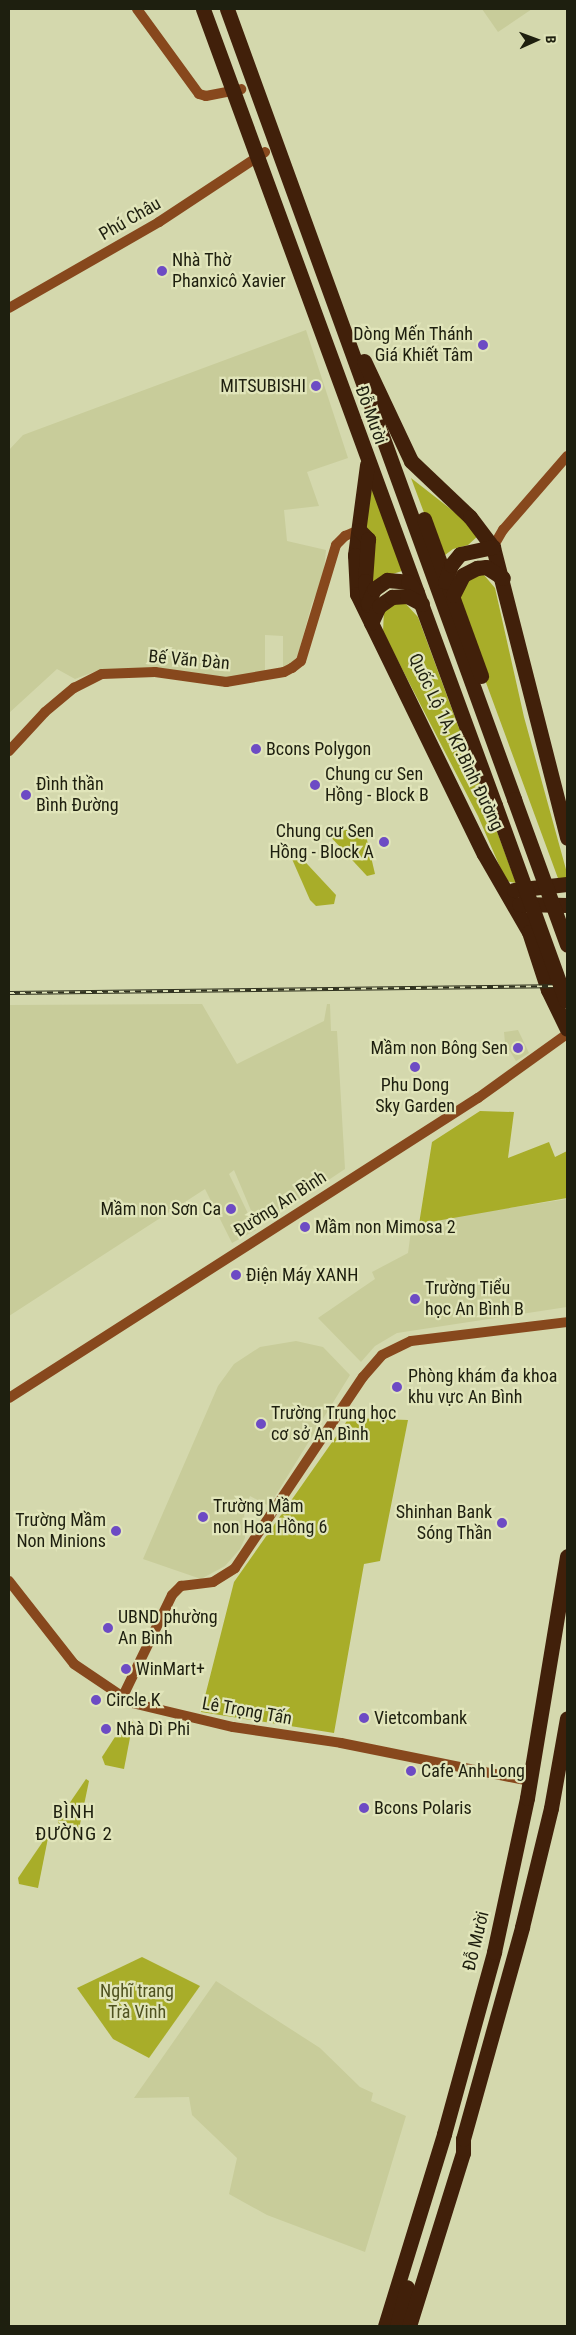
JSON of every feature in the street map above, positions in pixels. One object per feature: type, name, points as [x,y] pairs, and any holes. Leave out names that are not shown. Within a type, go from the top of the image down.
[{"type":"highway","name":"Đỗ Mười","points":[[203,9],[338,350],[365,437],[423,602]]},
{"type":"highway","name":"Đỗ Mười","points":[[211,9],[236,90]]},
{"type":"highway","name":"Đỗ Mười","points":[[227,9],[313,240],[348,343],[447,595],[508,801]]},
{"type":"highway","name":"Đỗ Mười","points":[[234,9],[359,354],[447,577]]},
{"type":"highway","name":"Đỗ Mười","points":[[261,154],[366,458],[423,602],[508,801]]},
{"type":"highway","points":[[348,343],[359,354],[411,461],[470,517],[493,547],[503,578],[567,838]]},
{"type":"highway","points":[[365,437],[366,458],[355,583],[373,626],[484,854],[507,891],[527,929],[542,972],[567,1029]]},
{"type":"highway","points":[[359,530],[368,539],[365,581],[373,626]]},
{"type":"highway","points":[[447,595],[447,577],[450,565],[460,554],[493,547]]},
{"type":"highway","points":[[447,595],[463,576],[477,568],[486,567],[503,578]]},
{"type":"highway","points":[[368,603],[374,589],[387,580],[408,582],[423,602]]},
{"type":"highway","points":[[373,626],[379,606],[392,597],[407,596],[423,602]]},
{"type":"highway","points":[[508,801],[567,918]]},
{"type":"highway","points":[[508,801],[567,944],[535,949]]},
{"type":"highway","points":[[508,801],[567,980]]},
{"type":"highway","points":[[508,801],[566,1003]]},
{"type":"highway","points":[[558,803],[567,817]]},
{"type":"highway","points":[[507,891],[567,884]]},
{"type":"highway","points":[[515,905],[567,905]]},
{"type":"highway","points":[[527,929],[567,926]]},
{"type":"highway","name":"Đỗ Mười","points":[[397,2326],[426,2192],[494,1952],[533,1782],[567,1556]]},
{"type":"highway","name":"Đỗ Mười","points":[[385,2326],[429,2209],[501,1956],[567,1602]]},
{"type":"highway","points":[[409,2326],[463,2154],[463,2139],[559,1786],[567,1718]]},
{"type":"highway","points":[[559,1786],[567,1767]]},
{"type":"highway","points":[[533,1782],[559,1786]]},
{"type":"highway","points":[[426,2192],[429,2209]]},
{"type":"highway","points":[[419,2326],[434,2271],[434,2250]]},
{"type":"street","points":[[137,9],[198,94],[206,96],[236,90]]},
{"type":"street","name":"Phú Châu","points":[[9,308],[160,222],[261,154]]},
{"type":"street","points":[[493,547],[503,530],[567,456]]},
{"type":"street","name":"Bế Văn Đàn","points":[[9,751],[58,701],[102,674],[155,672],[226,682],[284,672],[292,668],[301,661],[336,545],[345,536],[359,530]]},
{"type":"street","name":"Đường An Bình","points":[[9,1398],[478,1098],[567,1034]]},
{"type":"street","points":[[123,1696],[172,1595],[181,1586],[213,1582],[224,1578],[235,1568],[363,1377],[382,1355],[411,1341],[567,1322]]},
{"type":"street","name":"Lê Trọng Tấn","points":[[9,1580],[74,1664],[132,1703],[233,1727],[341,1743],[533,1782]]},
{"type":"shaded area","points":[[482,9],[532,9],[498,32]]},
{"type":"shaded area","points":[[306,330],[348,458],[307,472],[319,506],[284,510],[287,541],[326,550],[323,580],[312,603],[298,655],[291,665],[283,669],[283,636],[265,635],[265,671],[223,680],[99,670],[75,679],[57,669],[9,713],[9,450],[23,435]]},
{"type":"shaded area","points":[[202,1004],[237,1064],[324,1021],[327,1004],[330,1004],[331,1031],[337,1031],[345,1169],[258,1227],[234,1170],[229,1174],[256,1230],[232,1243],[205,1189],[9,1316],[9,1005]]},
{"type":"shaded area","name":"Mầm non Bông Sen","points":[[518,1030],[529,1053],[516,1061],[505,1043],[504,1032]]},
{"type":"shaded area","points":[[567,1199],[567,1307],[397,1333],[375,1346],[361,1362],[318,1318],[375,1279],[372,1272],[408,1253],[412,1223]]},
{"type":"shaded area","name":"Trường Trung học cơ sở An Bình","points":[[296,1341],[323,1347],[350,1375],[269,1506],[250,1496],[244,1509],[245,1538],[240,1549],[225,1566],[201,1579],[143,1559],[218,1386],[234,1364],[260,1347]]},
{"type":"shaded area","points":[[216,1981],[320,2048],[360,2087],[373,2093],[371,2101],[406,2116],[365,2252],[267,2215],[229,2194],[237,2158],[192,2115],[189,2097],[134,2098]]},
{"type":"green space","points":[[411,478],[471,525],[479,535],[468,545],[453,549],[441,558]]},
{"type":"green space","points":[[372,487],[402,571],[380,578],[367,587],[365,528]]},
{"type":"green space","points":[[484,575],[495,588],[524,717],[567,873],[567,878],[559,881],[474,650],[460,601],[459,588],[464,576]]},
{"type":"green space","points":[[404,602],[418,617],[516,883],[506,881],[478,816],[383,632],[384,610],[389,604]]},
{"type":"green space","points":[[364,827],[375,874],[367,876],[327,833]]},
{"type":"green space","points":[[295,851],[336,895],[334,904],[316,906],[310,900],[292,859]]},
{"type":"green space","points":[[480,1111],[514,1112],[508,1158],[549,1142],[555,1157],[567,1151],[567,1198],[419,1224],[432,1142]]},
{"type":"green space","points":[[349,1418],[408,1420],[380,1561],[364,1564],[334,1733],[201,1712],[234,1582]]},
{"type":"green space","points":[[126,1720],[133,1722],[124,1769],[105,1765],[102,1757]]},
{"type":"green space","points":[[86,1779],[89,1781],[79,1829],[59,1825],[58,1820]]},
{"type":"green space","points":[[46,1837],[48,1838],[38,1888],[19,1884],[18,1878]]},
{"type":"green space","name":"Nghĩ trang Trà Vinh","points":[[142,1957],[200,1986],[149,2058],[113,2039],[77,1988]]},
{"type":"railway","points":[[9,993],[567,986]]},
{"type":"place","name":"Nhà Thờ Phanxicô Xavier","points":[[162,271]]},
{"type":"place","name":"Dòng Mến Thánh Giá Khiết Tâm","points":[[483,345]]},
{"type":"place","name":"MITSUBISHI","points":[[316,386]]},
{"type":"place","name":"Bcons Polygon","points":[[256,749]]},
{"type":"place","name":"Chung cư Sen Hồng - Block B","points":[[315,785]]},
{"type":"place","name":"Đình thần Bình Đường","points":[[26,795]]},
{"type":"place","name":"Chung cư Sen Hồng - Block A","points":[[384,842]]},
{"type":"place","name":"Mầm non Bông Sen","points":[[518,1048]]},
{"type":"place","name":"Phu Dong Sky Garden","points":[[415,1067]]},
{"type":"place","name":"Mầm non Sơn Ca","points":[[231,1209]]},
{"type":"place","name":"Mầm non Mimosa 2","points":[[305,1227]]},
{"type":"place","name":"Điện Máy XANH","points":[[236,1275]]},
{"type":"place","name":"Trường Tiểu học An Bình B","points":[[415,1299]]},
{"type":"place","name":"Phòng khám đa khoa khu vực An Bình","points":[[397,1387]]},
{"type":"place","name":"Trường Trung học cơ sở An Bình","points":[[261,1424]]},
{"type":"place","name":"Trường Mầm non Hoa Hồng 6","points":[[203,1517]]},
{"type":"place","name":"Shinhan Bank Sóng Thần","points":[[502,1523]]},
{"type":"place","name":"Trường Mầm Non Minions","points":[[116,1531]]},
{"type":"place","name":"UBND phường An Bình","points":[[108,1628]]},
{"type":"place","name":"WinMart+","points":[[126,1669]]},
{"type":"place","name":"Circle K","points":[[96,1700]]},
{"type":"place","name":"Vietcombank","points":[[364,1718]]},
{"type":"place","name":"Nhà Dì Phi","points":[[106,1729]]},
{"type":"place","name":"Cafe Anh Long","points":[[411,1771]]},
{"type":"place","name":"Bcons Polaris","points":[[364,1808]]},
{"type":"district","name":"BÌNH ĐƯỜNG 2","points":[[74,1823]]}]
